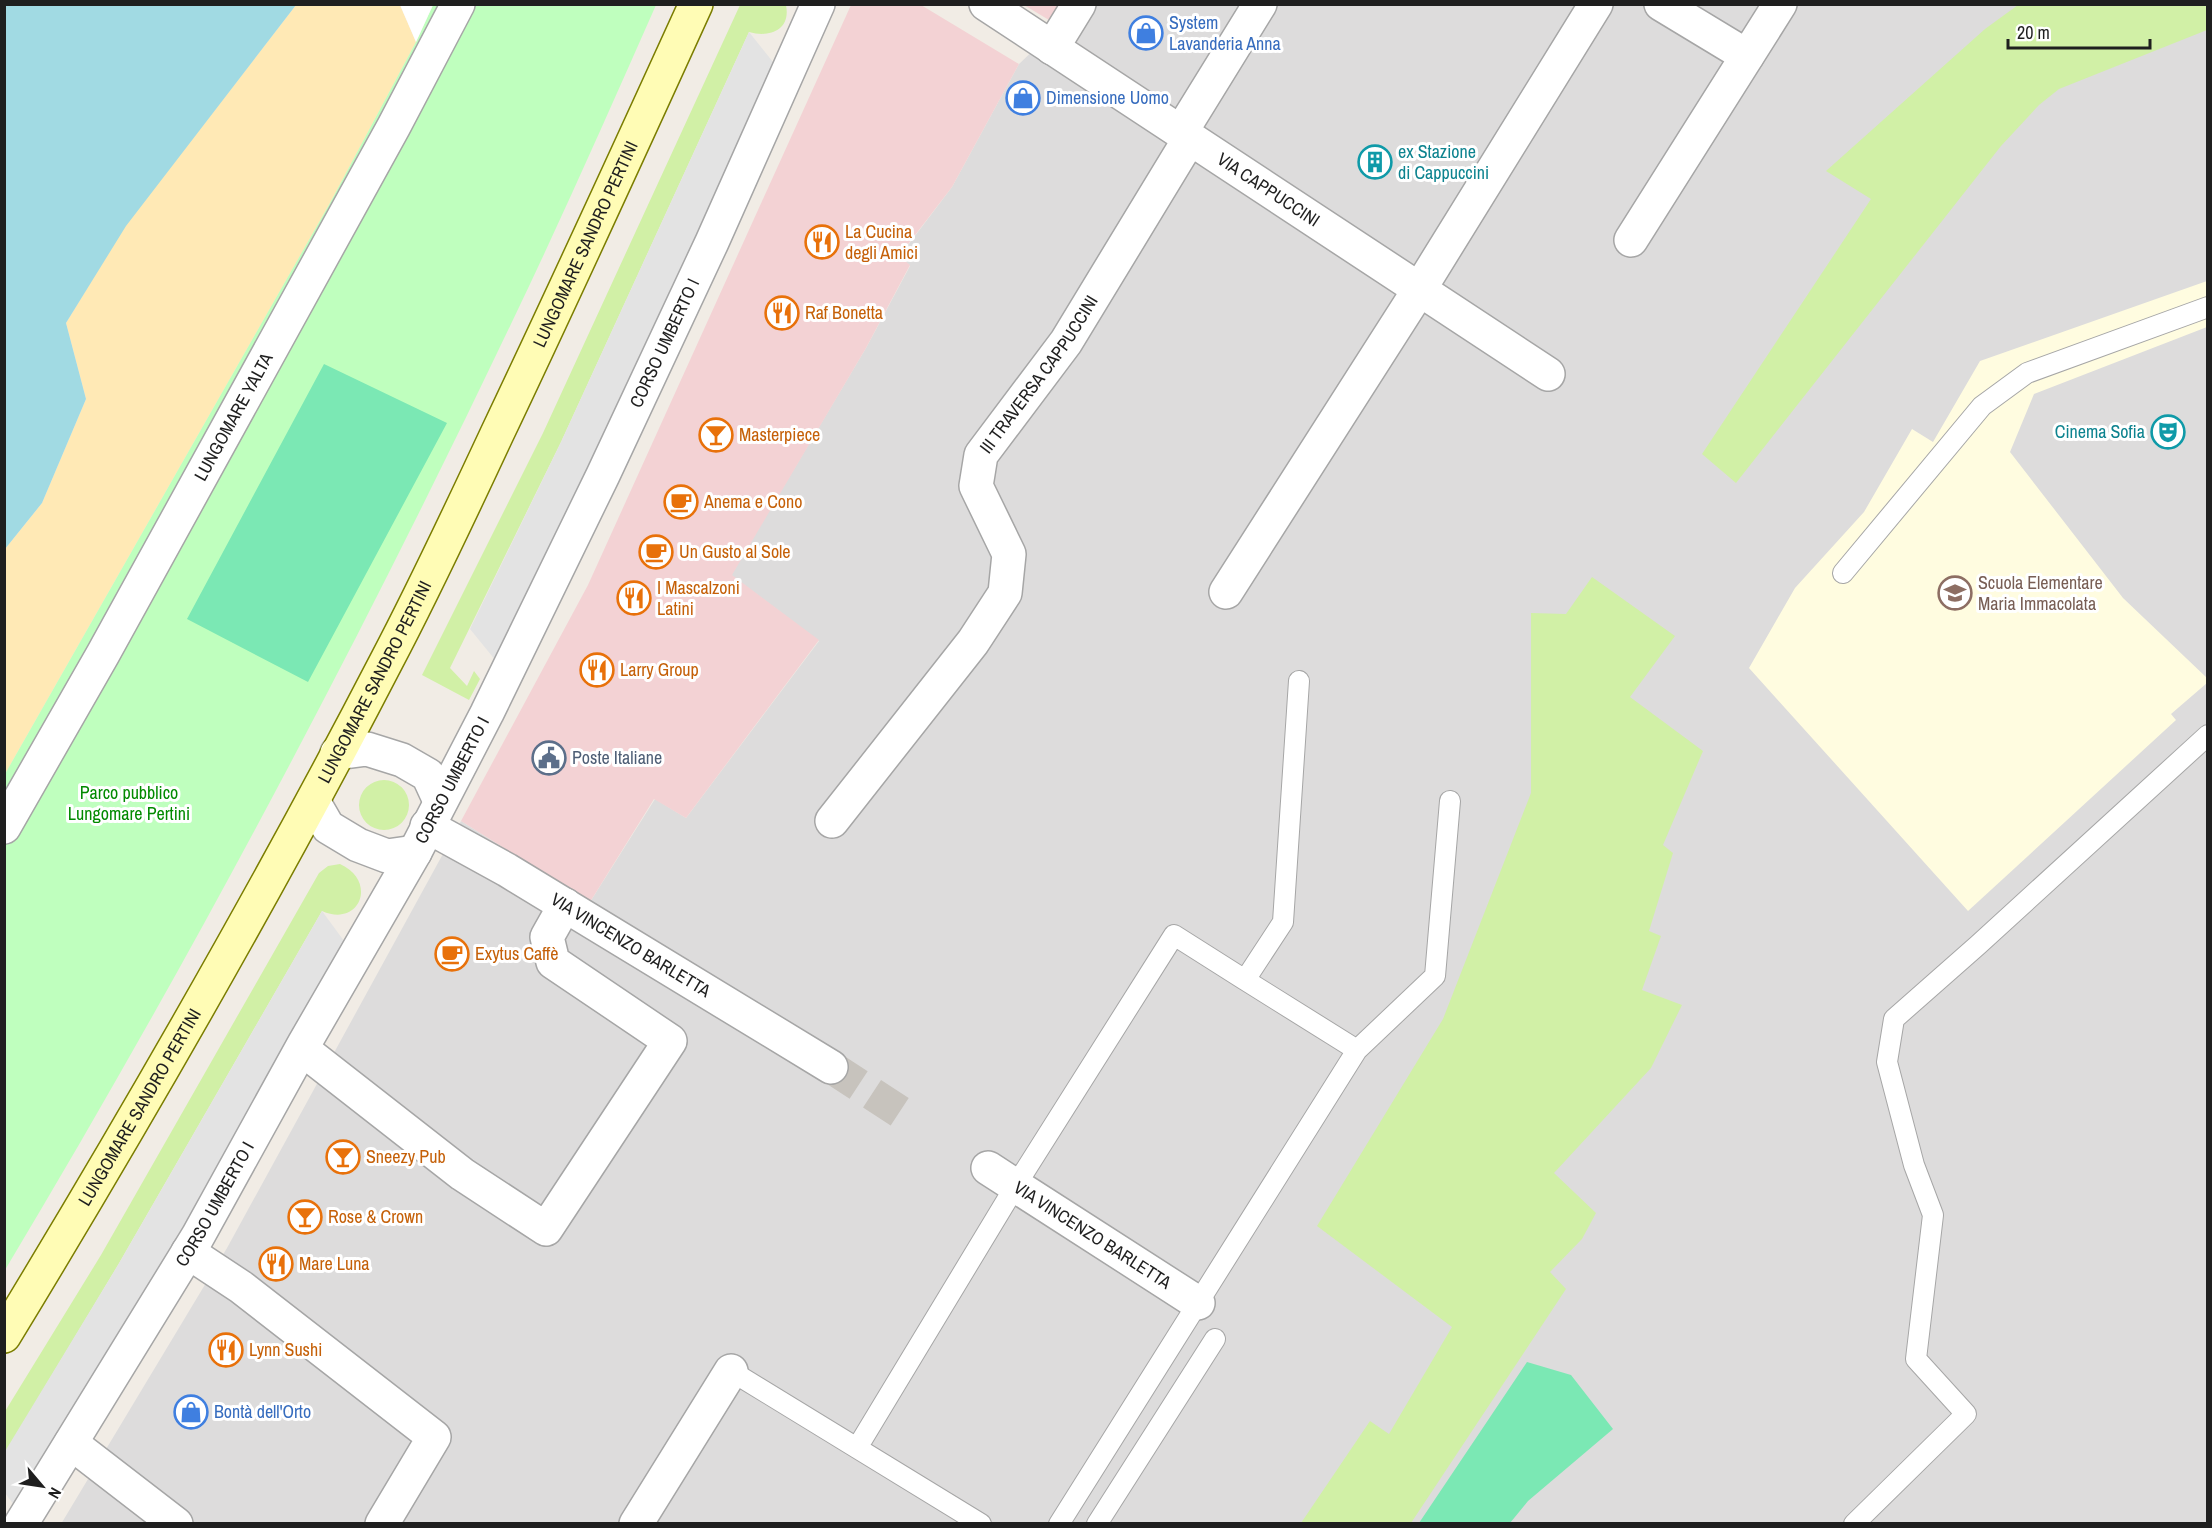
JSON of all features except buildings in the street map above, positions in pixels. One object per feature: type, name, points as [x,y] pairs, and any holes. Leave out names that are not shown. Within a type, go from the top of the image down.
[{"type":"street","name":"LUNGOMARE YALTA","points":[[4,827],[103,654],[421,77],[458,4]]},
{"type":"street","name":"LUNGOMARE SANDRO PERTINI","points":[[4,1336],[90,1194],[313,801],[425,586],[563,297],[696,4]]},
{"type":"street","name":"CORSO UMBERTO I","points":[[21,1524],[188,1252],[427,826],[487,713],[603,475],[712,242],[818,4]]},
{"type":"street","name":"VIA CAPPUCCINI","points":[[986,4],[1548,374]]},
{"type":"street","points":[[1053,48],[1079,4]]},
{"type":"street","name":"III TRAVERSA CAPPUCCINI","points":[[832,821],[973,642],[1005,593],[1009,554],[976,486],[981,455],[1066,342],[1260,4]]},
{"type":"street","points":[[1226,592],[1419,291],[1596,4]]},
{"type":"street","points":[[1661,4],[1747,56]]},
{"type":"street","points":[[1631,240],[1780,4]]},
{"type":"street","points":[[313,801],[328,827],[358,845],[387,856],[427,826],[428,775],[402,760],[367,749],[337,753]]},
{"type":"street","name":"VIA VINCENZO BARLETTA","points":[[427,826],[507,870],[831,1067]]},
{"type":"street","points":[[302,1049],[462,1174],[546,1229],[670,1041],[553,962],[547,937],[565,905]]},
{"type":"street","name":"VIA VINCENZO BARLETTA","points":[[988,1168],[1198,1303]]},
{"type":"street","points":[[188,1252],[241,1287],[434,1437],[382,1524]]},
{"type":"street","points":[[636,1524],[731,1371]]},
{"type":"street","points":[[71,1443],[176,1524]]},
{"type":"lane","points":[[1843,573],[1982,406],[2027,373],[2208,307]]},
{"type":"lane","points":[[1245,980],[1283,922],[1299,681]]},
{"type":"lane","points":[[1854,1524],[1966,1414],[1916,1359],[1933,1215],[1914,1165],[1887,1062],[1894,1019],[2208,735]]},
{"type":"lane","points":[[1059,1524],[1357,1050],[1435,976],[1450,801]]},
{"type":"lane","points":[[857,1448],[1016,1185],[1174,935],[1357,1050]]},
{"type":"lane","points":[[1096,1524],[1215,1339]]},
{"type":"lane","points":[[731,1371],[981,1524]]},
{"type":"shaded area","points":[[851,5],[921,5],[1019,64],[952,187],[899,256],[910,265],[866,348],[732,575],[819,640],[686,818],[654,799],[590,902],[461,821],[588,585]]},
{"type":"shaded area","points":[[1024,5],[1072,5],[1059,26]]},
{"type":"shaded area","points":[[1072,5],[2207,5],[2207,1523],[61,1524],[227,1248],[461,821],[590,902],[655,799],[686,818],[819,641],[731,575],[866,348],[910,266],[899,257],[952,187],[1019,64],[1059,26]]},
{"type":"shaded area","points":[[749,32],[777,67],[597,459],[496,661],[470,629],[561,442]]},
{"type":"shaded area","name":"Scuola Elementare Maria Immacolata","points":[[2207,281],[2207,327],[2034,394],[2010,452],[2123,598],[2207,678],[2207,683],[2171,714],[2176,720],[1968,911],[1749,668],[1795,588],[1864,512],[1912,429],[1933,442],[1980,361]]},
{"type":"shaded area","points":[[322,911],[347,945],[155,1285],[17,1509],[5,1493],[4,1453],[118,1265]]},
{"type":"green space","name":"Parco pubblico Lungomare Pertini","points":[[433,5],[656,5],[511,324],[453,445],[332,684],[140,1038],[5,1270],[5,774],[330,203],[416,42]]},
{"type":"green space","points":[[740,5],[786,5],[787,14],[782,26],[771,33],[749,32],[561,442],[450,668],[467,686],[474,671],[480,679],[469,700],[422,675],[543,433]]},
{"type":"green space","points":[[2018,5],[2207,5],[2207,30],[2059,89],[2039,105],[2001,146],[1736,483],[1702,454],[1871,199],[1826,171],[1985,29]]},
{"type":"green space","points":[[324,364],[447,423],[308,682],[187,619]]},
{"type":"green space","points":[[1592,577],[1675,636],[1630,697],[1703,751],[1663,845],[1673,853],[1649,931],[1661,936],[1642,990],[1682,1005],[1651,1068],[1554,1173],[1596,1213],[1582,1239],[1550,1272],[1566,1289],[1411,1523],[1301,1523],[1370,1421],[1389,1434],[1452,1327],[1317,1226],[1443,1019],[1531,793],[1531,613],[1566,614]]},
{"type":"green space","points":[[379,780],[389,780],[402,787],[409,800],[409,810],[402,823],[389,830],[379,830],[370,826],[363,819],[359,810],[359,800],[363,791],[370,784]]},
{"type":"green space","points":[[340,864],[352,872],[359,881],[360,900],[346,913],[335,915],[322,911],[118,1265],[5,1453],[4,1413],[101,1255],[319,873],[328,866]]},
{"type":"green space","points":[[1527,1362],[1571,1375],[1613,1429],[1528,1501],[1510,1523],[1419,1523]]},
{"type":"sand","points":[[296,5],[400,5],[416,42],[330,203],[5,774],[5,549],[42,503],[86,399],[66,323],[125,226]]},
{"type":"water","points":[[5,4],[296,5],[126,226],[66,323],[86,399],[42,503],[5,549]]},
{"type":"pier","points":[[400,5],[433,5],[416,42]]},
{"type":"tunnel","points":[[831,1067],[900,1112]]},
{"type":"place","name":"System Lavanderia Anna","points":[[1146,33]]},
{"type":"place","name":"Dimensione Uomo","points":[[1023,98]]},
{"type":"place","name":"ex Stazione di Cappuccini","points":[[1375,162]]},
{"type":"place","name":"La Cucina degli Amici","points":[[822,242]]},
{"type":"place","name":"Raf Bonetta","points":[[782,313]]},
{"type":"place","name":"Cinema Sofia","points":[[2168,432]]},
{"type":"place","name":"Masterpiece","points":[[716,435]]},
{"type":"place","name":"Anema e Cono","points":[[681,502]]},
{"type":"place","name":"Un Gusto al Sole","points":[[656,552]]},
{"type":"place","name":"Scuola Elementare Maria Immacolata","points":[[1955,593]]},
{"type":"place","name":"I Mascalzoni Latini","points":[[634,598]]},
{"type":"place","name":"Larry Group","points":[[597,670]]},
{"type":"place","name":"Poste Italiane","points":[[549,758]]},
{"type":"place","name":"Exytus Caffè","points":[[452,954]]},
{"type":"place","name":"Sneezy Pub","points":[[343,1157]]},
{"type":"place","name":"Rose & Crown","points":[[305,1217]]},
{"type":"place","name":"Mare Luna","points":[[276,1264]]},
{"type":"place","name":"Lynn Sushi","points":[[226,1350]]},
{"type":"place","name":"Bontà dell'Orto","points":[[191,1412]]}]
